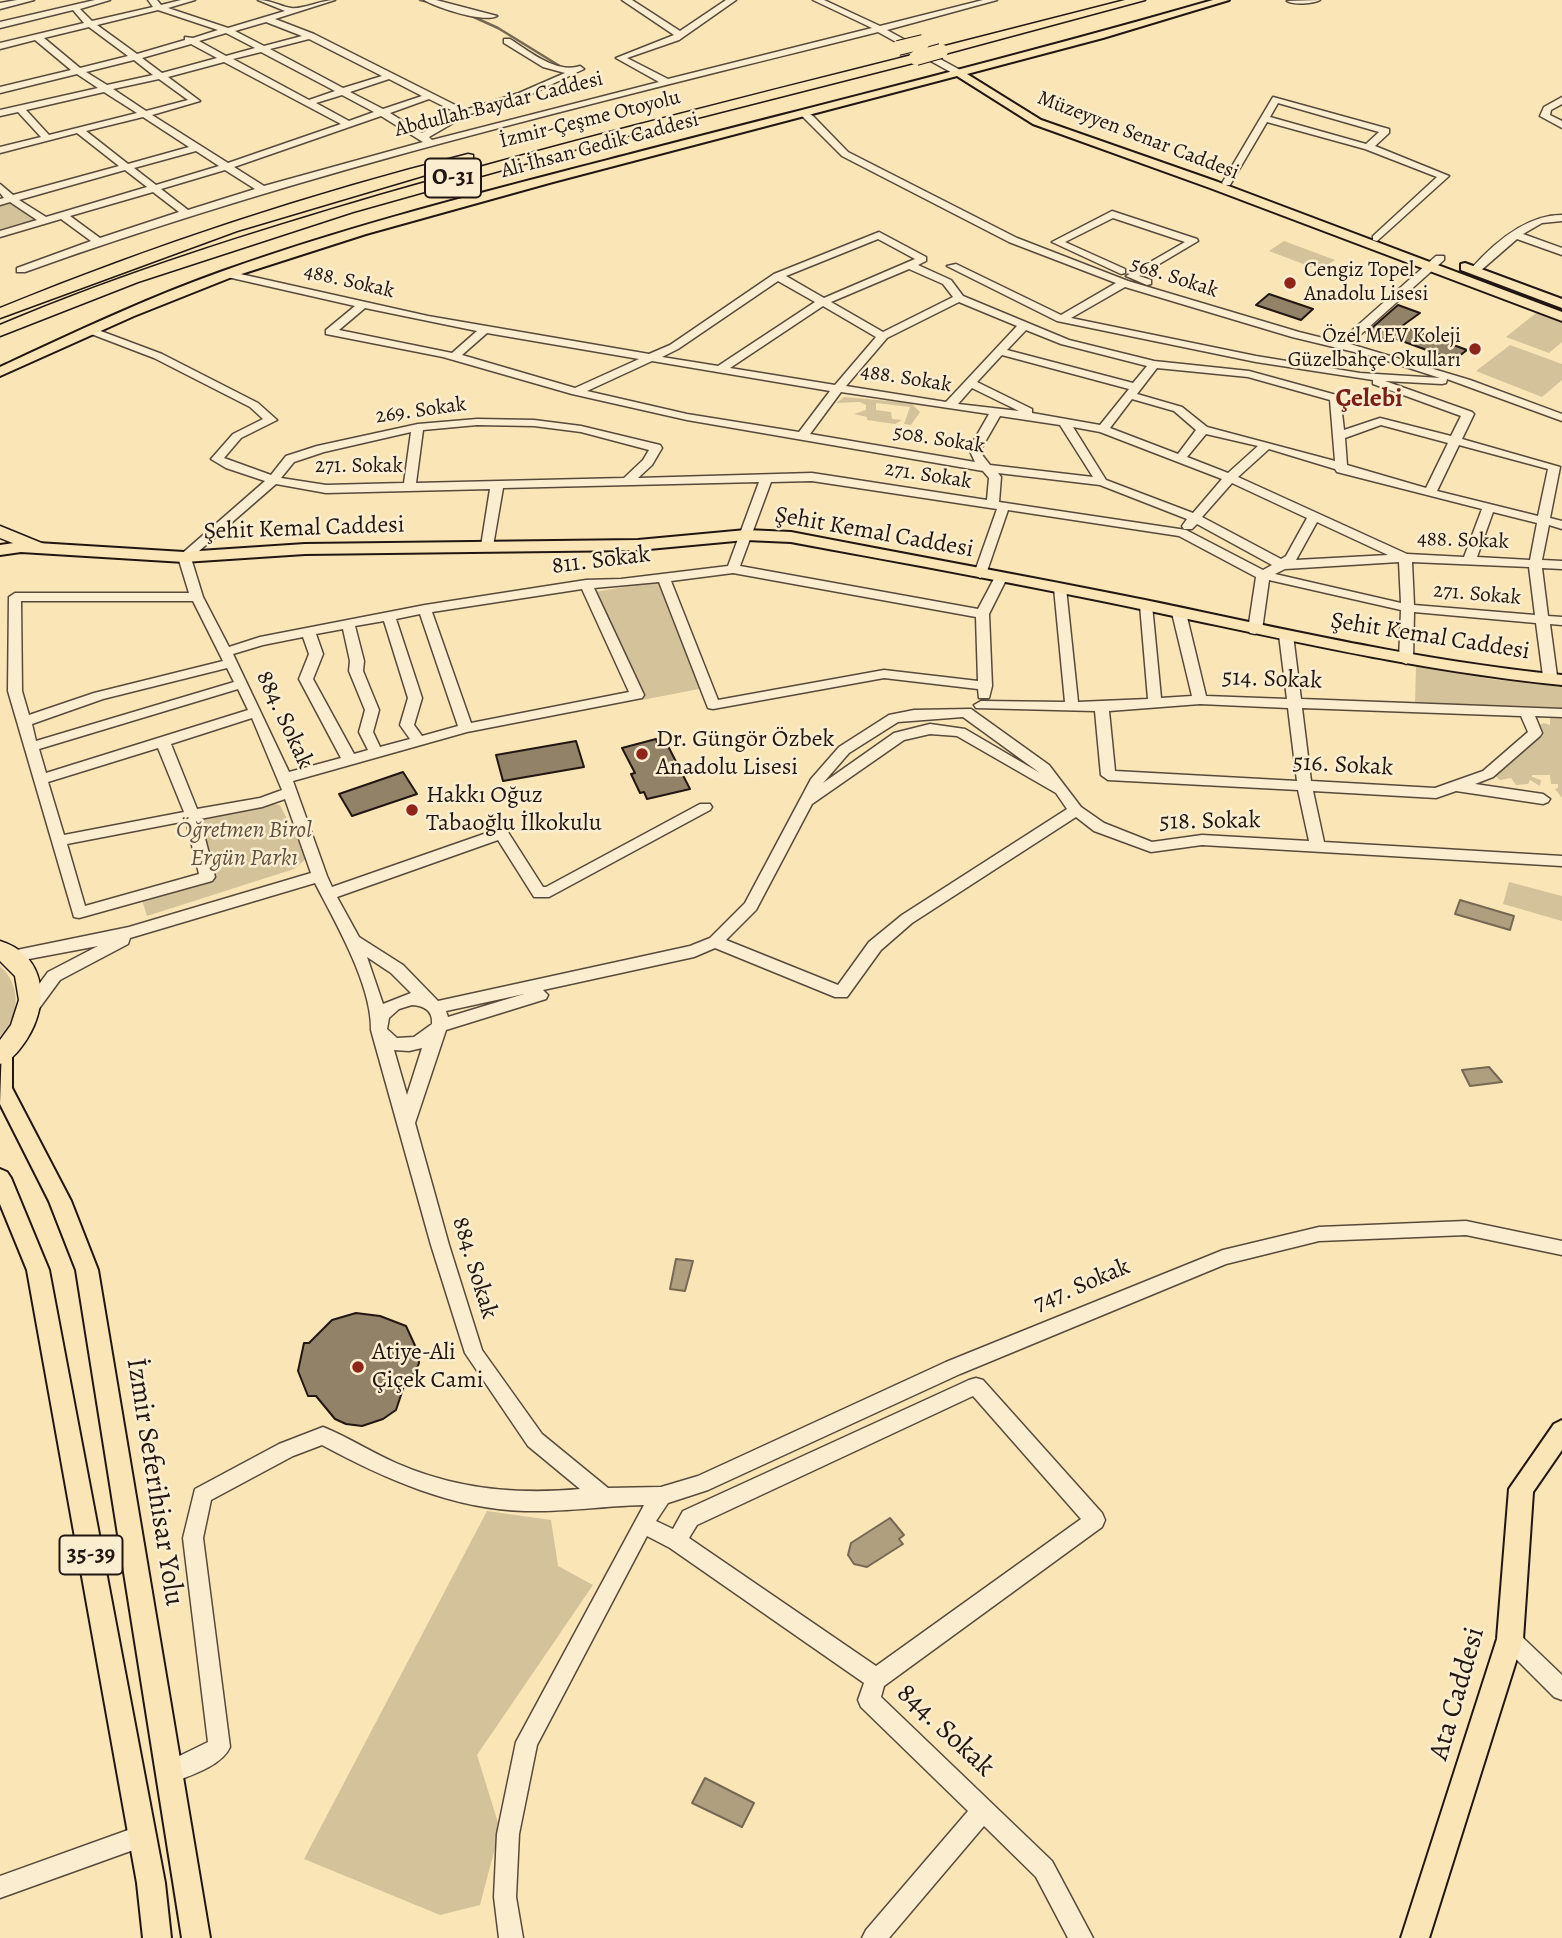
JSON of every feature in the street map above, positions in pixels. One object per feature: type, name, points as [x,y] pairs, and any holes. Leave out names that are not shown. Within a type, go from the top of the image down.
[{"type":"highway","name":"İzmir-Çeşme Otoyolu","points":[[655,109],[1085,0]]},
{"type":"highway","name":"İzmir-Çeşme Otoyolu","points":[[0,331],[222,249],[352,207],[497,165],[1139,0]]},
{"type":"highway","name":"İzmir-Çeşme Otoyolu","points":[[0,313],[94,274],[268,215],[378,181],[486,153]]},
{"type":"highway","points":[[0,531],[11,548]]},
{"type":"highway","points":[[1,1054],[22,1030],[32,1006],[25,969],[7,953]]},
{"type":"main road","name":"Ali İhsan Gedik Caddesi","points":[[0,372],[90,330],[227,274],[362,231],[1224,0]]},
{"type":"main road","name":"Müzeyyen Senar Caddesi","points":[[959,73],[973,77],[1049,121],[1377,238],[1562,317]]},
{"type":"main road","name":"Müzeyyen Senar Caddesi","points":[[959,73],[1037,122],[1435,263],[1475,270],[1562,304]]},
{"type":"main road","name":"Şehit Kemal Caddesi","points":[[11,548],[184,556],[305,549],[638,545],[746,535],[791,537],[1146,605],[1406,660],[1482,672],[1554,677]]},
{"type":"main road","name":"İzmir Seferihisar Yolu","points":[[1,1054],[2,1088],[60,1201],[87,1270],[196,1938]]},
{"type":"main road","name":"35-39","points":[[0,1178],[38,1270],[151,1883],[156,1938]]},
{"type":"main road","name":"Ata Caddesi","points":[[1415,1938],[1510,1639],[1521,1489],[1562,1431]]},
{"type":"street","points":[[0,6],[33,0],[51,14]]},
{"type":"street","points":[[0,25],[106,0]]},
{"type":"street","points":[[152,0],[159,8],[224,30],[263,49],[426,139],[464,113],[522,95],[577,70],[546,65],[507,41]]},
{"type":"street","points":[[0,46],[191,0]]},
{"type":"street","points":[[262,0],[287,9]]},
{"type":"street","points":[[265,18],[317,0]]},
{"type":"street","points":[[0,74],[3,86],[134,55],[331,0]]},
{"type":"street","points":[[428,0],[468,13],[493,16]]},
{"type":"street","points":[[626,0],[680,35]]},
{"type":"street","points":[[666,82],[620,58],[680,35],[732,0]]},
{"type":"street","points":[[817,0],[880,29],[959,73]]},
{"type":"street","name":"Abdullah Baydar Caddesi","points":[[21,270],[97,241],[426,139],[555,110],[993,0]]},
{"type":"street","points":[[1291,1],[1316,0]]},
{"type":"street","points":[[137,6],[146,11]]},
{"type":"street","points":[[0,150],[195,101],[91,25],[75,8]]},
{"type":"street","points":[[265,18],[310,36],[464,113]]},
{"type":"street","points":[[11,23],[76,69],[261,189]]},
{"type":"street","points":[[0,113],[160,76],[310,36]]},
{"type":"street","points":[[189,40],[350,125]]},
{"type":"street","points":[[308,103],[390,76]]},
{"type":"street","points":[[0,234],[229,166],[430,96]]},
{"type":"street","points":[[1227,183],[1276,99],[1386,131],[1368,147]]},
{"type":"street","points":[[1562,100],[1547,109],[1545,116],[1562,125]]},
{"type":"street","points":[[20,108],[47,138]]},
{"type":"street","name":"568. Sokak","points":[[804,113],[821,126],[830,142],[845,154],[1013,240],[1127,279],[1165,296],[1466,382],[1562,418]]},
{"type":"street","points":[[1264,118],[1368,147],[1444,176],[1377,238]]},
{"type":"street","points":[[79,130],[186,213]]},
{"type":"street","points":[[5,201],[129,169],[200,147]]},
{"type":"street","points":[[0,187],[5,201],[45,221]]},
{"type":"street","points":[[1061,319],[1193,241],[1112,214],[1057,243],[1127,279]]},
{"type":"street","points":[[62,215],[97,241]]},
{"type":"street","points":[[1475,270],[1538,220],[1551,216],[1562,218]]},
{"type":"street","points":[[576,392],[674,347],[778,276],[879,235],[922,259],[820,303],[720,370]]},
{"type":"street","points":[[1518,236],[1562,252]]},
{"type":"street","points":[[1342,345],[1435,263]]},
{"type":"street","points":[[908,265],[947,282],[959,298],[1065,342],[1154,364],[1249,374],[1336,398],[1341,469]]},
{"type":"street","points":[[953,266],[1061,319],[1256,359],[1360,376],[1466,382]]},
{"type":"street","name":"488. Sokak","points":[[227,274],[393,312],[652,358],[1103,429],[1181,457],[1405,558],[1562,565]]},
{"type":"street","points":[[778,276],[820,303],[883,336]]},
{"type":"street","points":[[802,437],[838,388],[883,336],[959,298]]},
{"type":"street","name":"508. Sokak","points":[[364,304],[330,332],[454,357],[576,392],[687,417],[989,468],[1102,482],[1195,517],[1282,565]]},
{"type":"street","points":[[949,406],[1024,325]]},
{"type":"street","points":[[454,357],[486,328]]},
{"type":"street","name":"271. Sokak","points":[[90,330],[158,356],[254,405],[271,420],[237,436],[217,459],[241,470],[295,486],[326,489],[812,477],[1182,533],[1263,575],[1409,608],[1562,621]]},
{"type":"street","points":[[1000,351],[1132,391],[1178,409],[1203,430],[1267,445],[1341,469],[1430,493],[1562,525]]},
{"type":"street","points":[[1103,429],[1154,364]]},
{"type":"street","points":[[1360,376],[1468,414],[1453,440],[1430,493]]},
{"type":"street","points":[[970,383],[1038,417]]},
{"type":"street","points":[[980,574],[998,507],[995,477],[977,457],[975,449],[996,411]]},
{"type":"street","points":[[1339,436],[1380,421],[1554,467],[1555,492],[1542,520],[1535,564],[1541,620],[1554,677]]},
{"type":"street","name":"269. Sokak","points":[[184,556],[273,480],[290,459],[418,427],[477,422],[534,423],[582,429],[656,448],[648,462],[626,483]]},
{"type":"street","points":[[1065,423],[1102,482]]},
{"type":"street","points":[[410,486],[418,427]]},
{"type":"street","points":[[1181,457],[1203,430]]},
{"type":"street","points":[[1182,533],[1230,478],[1267,445]]},
{"type":"street","points":[[733,569],[766,480]]},
{"type":"street","points":[[487,546],[497,485]]},
{"type":"street","points":[[1469,561],[1489,507]]},
{"type":"street","points":[[1255,630],[1263,575],[1292,558],[1313,518]]},
{"type":"street","name":"884. Sokak","points":[[184,556],[197,597],[256,712],[287,785],[319,876],[353,941],[374,998],[380,1029],[440,1245],[474,1353],[535,1440],[604,1497]]},
{"type":"street","points":[[1282,565],[1405,558],[1409,608],[1406,660]]},
{"type":"street","name":"811. Sokak","points":[[24,722],[99,696],[229,658],[260,641],[425,609],[586,584],[621,583],[733,569],[982,614]]},
{"type":"street","points":[[663,576],[713,705],[884,674],[985,686]]},
{"type":"street","points":[[646,962],[612,976],[521,1000],[438,1029],[428,1039],[408,1045],[397,1044],[380,1029],[386,1010],[402,1000],[412,999],[433,1005],[646,962],[694,951],[715,942],[751,906],[818,779],[844,750],[894,718],[914,714],[966,712],[982,705],[985,686],[982,614],[1001,579]]},
{"type":"street","points":[[58,841],[262,802],[287,785],[350,761],[418,740],[637,695],[586,584]]},
{"type":"street","points":[[1060,588],[1072,707]]},
{"type":"street","points":[[197,597],[15,597],[15,691],[79,913],[146,911],[319,876]]},
{"type":"street","points":[[1146,605],[1156,705]]},
{"type":"street","points":[[425,609],[466,728]]},
{"type":"street","points":[[1179,613],[1200,700]]},
{"type":"street","points":[[389,617],[415,698],[407,725],[418,740]]},
{"type":"street","points":[[348,623],[357,661],[356,671],[372,710],[366,732],[376,753]]},
{"type":"street","points":[[307,631],[316,654],[306,678],[350,761]]},
{"type":"street","points":[[1286,635],[1305,788],[1317,846]]},
{"type":"street","points":[[31,747],[241,684]]},
{"type":"street","name":"514. Sokak","points":[[982,705],[1102,707],[1200,700],[1562,713]]},
{"type":"street","name":"516. Sokak","points":[[1102,707],[1108,775],[1305,788],[1436,793],[1488,774],[1535,733],[1527,713]]},
{"type":"street","points":[[40,780],[256,712]]},
{"type":"street","name":"518. Sokak","points":[[966,712],[1044,768],[1076,810],[1099,827],[1151,847],[1202,840],[1562,861]]},
{"type":"street","points":[[809,800],[900,736],[930,729],[960,732],[1060,791]]},
{"type":"street","points":[[7,953],[52,951],[146,911],[208,877],[192,814],[163,742]]},
{"type":"street","points":[[1455,786],[1543,799]]},
{"type":"street","points":[[329,894],[501,833],[539,893],[550,892],[705,807]]},
{"type":"street","points":[[715,942],[841,993],[875,946],[906,919],[1076,810]]},
{"type":"street","points":[[32,1006],[54,976],[146,911]]},
{"type":"street","points":[[353,941],[397,970],[440,1013],[438,1029],[407,1124]]},
{"type":"street","name":"747. Sokak","points":[[661,1496],[701,1484],[953,1368],[1223,1256],[1319,1234],[1466,1228],[1557,1250]]},
{"type":"street","points":[[677,1541],[690,1518],[976,1386],[1094,1520],[876,1679]]},
{"type":"street","points":[[171,1772],[191,1764],[219,1747],[193,1538],[202,1495],[286,1450],[323,1436],[383,1469],[434,1489],[513,1502],[661,1496]]},
{"type":"street","points":[[511,1938],[505,1897],[508,1834],[527,1742],[643,1524],[661,1496]]},
{"type":"street","name":"844. Sokak","points":[[643,1524],[677,1541],[876,1679],[869,1700],[1044,1869],[1081,1938]]},
{"type":"street","points":[[1510,1639],[1562,1690]]},
{"type":"street","points":[[874,1938],[984,1809]]},
{"type":"street","points":[[0,1886],[142,1836]]},
{"type":"green space","points":[[11,199],[45,221],[0,234],[0,202]]},
{"type":"green space","points":[[1284,241],[1335,260],[1319,270],[1269,251]]},
{"type":"green space","points":[[1536,313],[1562,322],[1562,342],[1549,353],[1506,337]]},
{"type":"green space","points":[[1510,345],[1562,364],[1562,380],[1542,397],[1476,371]]},
{"type":"green space","points":[[844,397],[911,403],[920,412],[911,425],[904,424],[910,407],[876,403],[876,410],[891,412],[892,419],[902,420],[895,424],[867,420],[867,417],[854,414],[866,410],[866,405],[860,402],[836,403]]},
{"type":"green space","points":[[659,581],[704,688],[642,700],[595,592]]},
{"type":"green space","points":[[1416,666],[1490,679],[1562,687],[1562,709],[1415,705]]},
{"type":"green space","points":[[1562,714],[1562,798],[1555,789],[1558,784],[1551,784],[1550,775],[1532,775],[1541,780],[1540,786],[1530,780],[1528,784],[1516,785],[1511,778],[1500,780],[1492,773],[1538,726],[1544,723],[1550,725],[1550,718]]},
{"type":"green space","name":"Öğretmen Birol Ergün Parkı","points":[[262,802],[280,805],[307,858],[294,869],[147,916],[142,900],[203,883],[192,814]]},
{"type":"green space","points":[[1509,882],[1562,896],[1562,921],[1503,904]]},
{"type":"green space","points":[[0,966],[12,982],[16,1000],[12,1019],[0,1036]]},
{"type":"green space","points":[[487,1511],[551,1520],[558,1566],[593,1585],[477,1755],[500,1829],[480,1905],[440,1915],[304,1859]]},
{"type":"shaded area","points":[[1460,900],[1514,916],[1510,930],[1455,914]]},
{"type":"shaded area","points":[[1489,1067],[1502,1082],[1470,1086],[1462,1070]]},
{"type":"shaded area","points":[[676,1259],[693,1261],[685,1291],[670,1289]]},
{"type":"shaded area","points":[[890,1518],[904,1535],[899,1539],[903,1544],[867,1567],[854,1564],[848,1555],[851,1543]]},
{"type":"shaded area","points":[[705,1778],[754,1803],[742,1827],[692,1803]]},
{"type":"building","name":"Cengiz Topel Anadolu Lisesi","points":[[1269,294],[1313,309],[1301,320],[1256,305]]},
{"type":"building","points":[[1398,305],[1420,313],[1402,326],[1467,350],[1454,360],[1391,337],[1387,340],[1366,333]]},
{"type":"building","name":"Dr. Güngör Özbek Anadolu Lisesi","points":[[656,739],[659,746],[667,744],[690,789],[647,799],[644,792],[640,793],[631,774],[635,773],[622,748]]},
{"type":"building","points":[[576,741],[584,767],[503,781],[496,755]]},
{"type":"building","name":"Hakkı Oğuz Tabaoğlu İlkokulu","points":[[403,772],[417,794],[352,816],[339,794]]},
{"type":"building","name":"Atiye-Ali Çiçek Cami","points":[[356,1313],[380,1316],[406,1326],[418,1352],[419,1363],[415,1373],[406,1380],[396,1410],[383,1419],[362,1426],[335,1419],[316,1396],[308,1396],[298,1371],[304,1343],[309,1343],[332,1320]]},
{"type":"waterway","points":[[420,0],[432,3]]},
{"type":"waterway","points":[[467,14],[498,28],[563,68]]},
{"type":"place","name":"Cengiz Topel Anadolu Lisesi","points":[[1290,283]]},
{"type":"place","name":"Özel MEV Koleji Güzelbahçe Okulları","points":[[1475,349]]},
{"type":"place","name":"Dr. Güngör Özbek Anadolu Lisesi","points":[[642,754]]},
{"type":"place","name":"Hakkı Oğuz Tabaoğlu İlkokulu","points":[[412,810]]},
{"type":"place","name":"Atiye-Ali Çiçek Cami","points":[[358,1367]]},
{"type":"district","name":"Çelebi","points":[[1369,400]]}]
